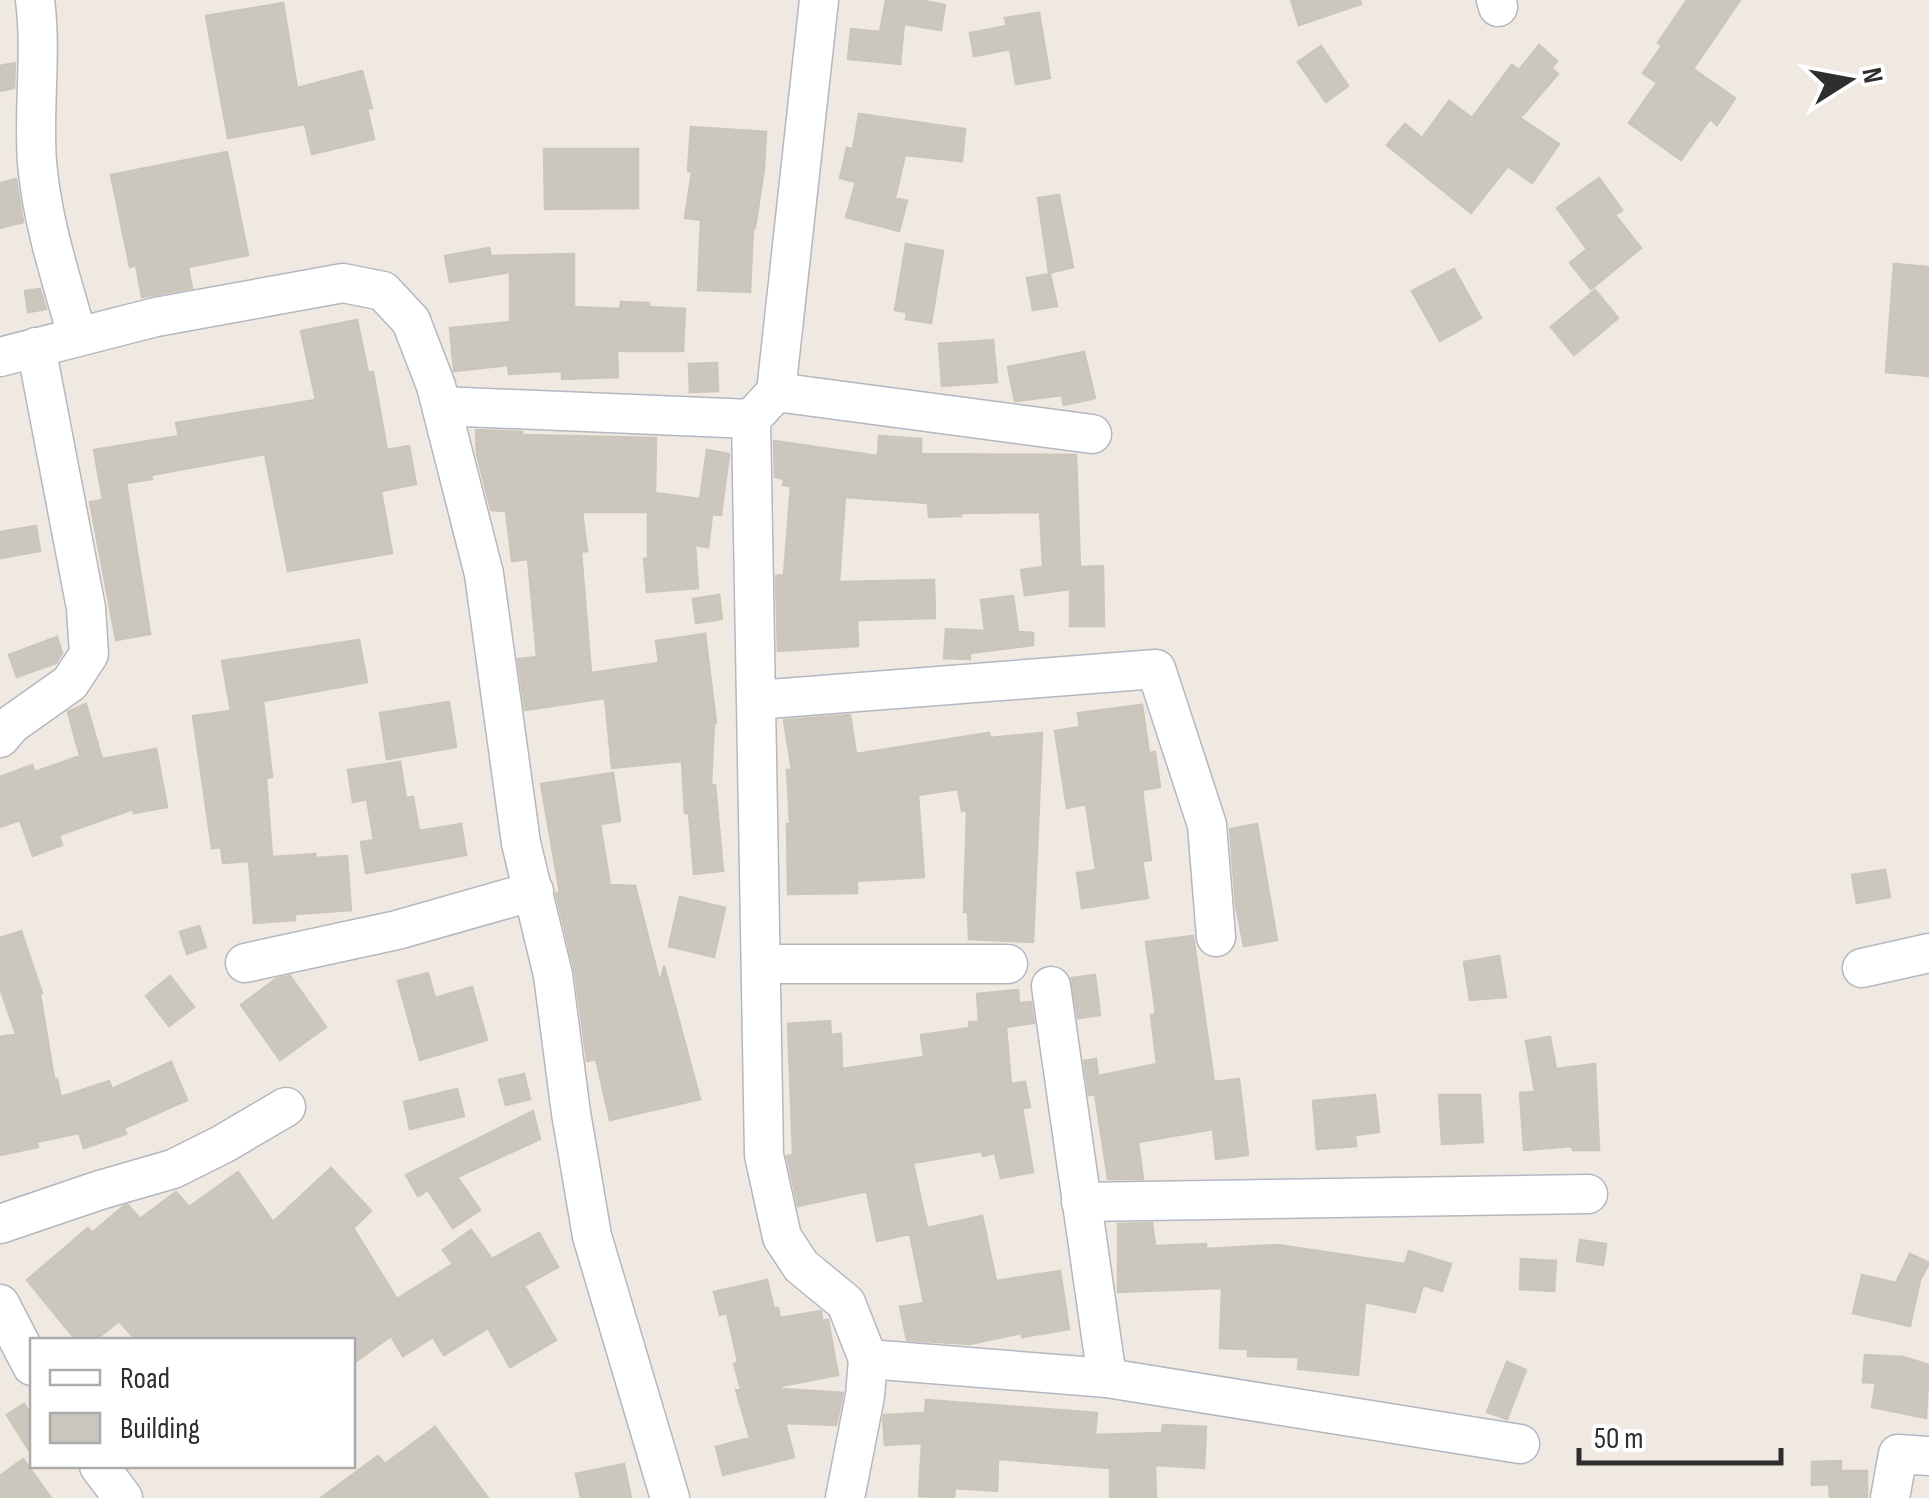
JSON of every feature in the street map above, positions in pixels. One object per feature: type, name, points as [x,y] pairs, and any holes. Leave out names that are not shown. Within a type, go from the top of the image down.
[{"type":"street","points":[[35,0],[37,158],[43,213],[77,336]]},
{"type":"street","points":[[819,0],[764,406],[756,700],[764,1155],[782,1237],[801,1266],[846,1303],[868,1359],[865,1396],[845,1498]]},
{"type":"street","points":[[0,738],[12,724],[70,684],[89,654],[86,608],[18,352],[156,317],[343,283],[382,291],[411,321],[441,406],[484,574],[521,843],[553,975],[592,1236],[670,1498]]},
{"type":"street","points":[[441,406],[764,406],[1092,434]]},
{"type":"street","points":[[756,700],[1156,668],[1208,825],[1216,937]]},
{"type":"street","points":[[245,963],[397,930],[534,891]]},
{"type":"street","points":[[1862,968],[1929,953]]},
{"type":"street","points":[[762,964],[1008,964]]},
{"type":"street","points":[[1051,986],[1107,1378]]},
{"type":"street","points":[[0,1224],[173,1169],[286,1107]]},
{"type":"street","points":[[1081,1202],[1588,1194]]},
{"type":"street","points":[[0,1304],[30,1362]]},
{"type":"street","points":[[868,1359],[1107,1378],[1520,1444]]},
{"type":"street","points":[[1890,1498],[1898,1454],[1929,1456]]},
{"type":"street","points":[[100,1468],[123,1498]]},
{"type":"building","points":[[886,0],[945,5],[941,30],[904,24],[900,64],[848,59],[851,29],[880,32]]},
{"type":"building","points":[[1291,0],[1360,0],[1361,4],[1299,25]]},
{"type":"building","points":[[1687,0],[1740,0],[1693,69],[1735,98],[1717,125],[1710,119],[1681,160],[1629,123],[1657,83],[1643,73]]},
{"type":"building","points":[[283,3],[297,88],[362,71],[372,108],[367,109],[374,139],[312,154],[305,124],[228,138],[206,16]]},
{"type":"building","points":[[1039,13],[1050,78],[1016,84],[1010,49],[974,56],[970,33],[1007,26],[1005,18]]},
{"type":"building","points":[[1539,45],[1557,61],[1551,68],[1558,74],[1520,118],[1559,144],[1532,183],[1508,166],[1471,213],[1387,145],[1405,124],[1422,138],[1449,101],[1472,118],[1512,65],[1519,70]]},
{"type":"building","points":[[1321,46],[1348,86],[1326,102],[1298,62]]},
{"type":"building","points":[[15,63],[14,88],[0,91],[0,66]]},
{"type":"building","points":[[859,114],[965,129],[962,161],[905,155],[895,198],[907,201],[899,231],[846,217],[856,182],[840,178],[847,148],[853,149]]},
{"type":"building","points":[[691,127],[766,132],[753,228],[750,292],[698,290],[701,220],[685,218],[692,172],[688,171]]},
{"type":"building","points":[[544,149],[638,149],[638,208],[545,209]]},
{"type":"building","points":[[227,152],[248,255],[188,267],[192,288],[142,297],[136,265],[130,267],[111,175]]},
{"type":"building","points":[[1599,178],[1622,210],[1615,215],[1641,248],[1591,289],[1570,263],[1587,249],[1557,208]]},
{"type":"building","points":[[16,179],[23,222],[0,228],[0,183]]},
{"type":"building","points":[[1059,195],[1073,267],[1049,273],[1038,198]]},
{"type":"building","points":[[906,244],[943,251],[931,323],[906,319],[907,312],[895,310]]},
{"type":"building","points":[[489,248],[491,256],[574,254],[574,307],[620,309],[621,302],[685,309],[683,351],[617,351],[618,377],[562,379],[562,371],[509,374],[508,365],[454,371],[450,328],[510,322],[510,272],[450,282],[445,256]]},
{"type":"building","points":[[1894,264],[1929,267],[1928,376],[1886,372]]},
{"type":"building","points":[[1454,269],[1481,318],[1440,341],[1412,291]]},
{"type":"building","points":[[1050,274],[1057,306],[1033,310],[1027,278]]},
{"type":"building","points":[[40,289],[46,309],[28,312],[25,291]]},
{"type":"building","points":[[1595,290],[1618,318],[1574,355],[1551,327]]},
{"type":"building","points":[[357,320],[368,373],[373,372],[387,450],[409,446],[416,484],[381,491],[392,553],[288,571],[265,454],[151,475],[152,479],[126,483],[150,634],[116,640],[90,502],[103,500],[94,450],[179,436],[176,423],[316,400],[301,331]]},
{"type":"building","points":[[993,340],[997,382],[942,386],[939,344]]},
{"type":"building","points":[[1084,352],[1095,398],[1064,405],[1062,395],[1015,401],[1008,367]]},
{"type":"building","points":[[717,363],[718,391],[690,392],[689,364]]},
{"type":"building","points":[[476,430],[656,438],[655,493],[700,499],[707,450],[729,454],[721,515],[712,514],[708,547],[695,545],[698,588],[647,592],[644,559],[648,558],[648,512],[582,512],[587,551],[581,552],[591,673],[659,663],[656,641],[705,634],[716,723],[711,785],[715,785],[723,871],[694,874],[682,761],[612,768],[605,698],[525,710],[518,659],[537,657],[528,559],[512,561],[506,511],[491,510],[477,454]]},
{"type":"building","points":[[879,436],[921,439],[921,454],[1076,455],[1080,567],[1103,566],[1104,626],[1070,626],[1070,589],[1025,595],[1021,570],[1043,567],[1040,512],[929,517],[928,503],[845,497],[839,582],[934,580],[935,618],[857,620],[858,646],[778,651],[776,576],[784,575],[791,486],[783,485],[784,479],[775,477],[774,441],[878,456]]},
{"type":"building","points":[[36,526],[40,551],[0,558],[0,532]]},
{"type":"building","points":[[719,595],[722,619],[696,623],[693,599]]},
{"type":"building","points":[[1013,596],[1018,632],[1033,633],[1033,645],[970,653],[970,659],[944,658],[946,629],[985,631],[981,600]]},
{"type":"building","points":[[57,637],[62,653],[56,663],[17,677],[9,655]]},
{"type":"building","points":[[359,640],[367,682],[263,701],[272,777],[266,778],[272,857],[347,856],[351,910],[295,914],[295,920],[254,923],[249,861],[223,863],[221,847],[212,848],[193,716],[231,711],[222,661]]},
{"type":"building","points":[[449,702],[456,747],[387,759],[380,713]]},
{"type":"building","points":[[86,704],[102,759],[156,749],[167,807],[134,813],[133,809],[59,835],[62,845],[33,856],[20,820],[0,827],[0,777],[32,765],[35,772],[80,756],[68,712]]},
{"type":"building","points":[[1142,705],[1149,753],[1155,752],[1160,787],[1142,790],[1151,860],[1142,861],[1148,898],[1082,908],[1077,873],[1096,870],[1086,804],[1067,808],[1055,731],[1080,727],[1078,713]]},
{"type":"building","points":[[850,715],[856,754],[989,733],[990,738],[1042,733],[1033,942],[969,939],[968,912],[964,912],[967,810],[962,811],[958,789],[918,795],[924,877],[857,881],[857,893],[788,894],[787,770],[792,770],[784,720]]},
{"type":"building","points":[[400,762],[406,798],[413,797],[419,831],[461,824],[466,855],[366,873],[361,842],[374,840],[367,799],[353,802],[348,770]]},
{"type":"building","points":[[613,773],[620,821],[600,824],[610,885],[635,886],[660,983],[664,966],[700,1099],[610,1120],[596,1059],[587,1061],[575,972],[556,893],[560,893],[541,784]]},
{"type":"building","points":[[1257,824],[1277,940],[1244,946],[1236,906],[1230,829]]},
{"type":"building","points":[[1885,870],[1890,897],[1857,903],[1852,875]]},
{"type":"building","points":[[680,897],[725,908],[714,957],[669,946]]},
{"type":"building","points":[[199,926],[206,947],[187,954],[180,932]]},
{"type":"building","points":[[21,931],[42,993],[54,1079],[61,1097],[109,1081],[112,1089],[171,1062],[187,1100],[124,1128],[126,1134],[84,1148],[79,1133],[0,1155],[0,1037],[16,1034],[0,988],[0,938]]},
{"type":"building","points":[[1193,936],[1214,1082],[1239,1079],[1248,1155],[1216,1159],[1213,1129],[1138,1142],[1143,1179],[1108,1179],[1095,1094],[1089,1095],[1084,1061],[1096,1059],[1098,1076],[1157,1064],[1151,1015],[1156,1014],[1146,942]]},
{"type":"building","points":[[1499,956],[1506,997],[1470,1000],[1464,962]]},
{"type":"building","points":[[428,973],[435,998],[472,987],[487,1040],[420,1060],[398,981]]},
{"type":"building","points":[[1095,975],[1100,1015],[1078,1018],[1071,978]]},
{"type":"building","points":[[170,976],[194,1007],[169,1026],[146,996]]},
{"type":"building","points":[[290,976],[326,1027],[280,1060],[241,1005],[276,979]]},
{"type":"building","points":[[1018,990],[1019,1003],[1031,1002],[1034,1023],[1006,1027],[1011,1084],[1025,1082],[1030,1107],[1022,1108],[1033,1172],[1001,1178],[995,1153],[983,1156],[982,1151],[913,1163],[927,1228],[982,1216],[996,1281],[1060,1271],[1069,1329],[1022,1337],[1022,1333],[970,1344],[907,1340],[900,1307],[924,1303],[910,1234],[877,1241],[867,1191],[798,1206],[787,1156],[793,1155],[788,1024],[830,1021],[831,1035],[841,1034],[842,1069],[924,1057],[921,1035],[970,1028],[969,1022],[979,1022],[977,994]]},
{"type":"building","points":[[1550,1037],[1556,1069],[1595,1064],[1599,1150],[1573,1150],[1572,1146],[1524,1150],[1520,1093],[1535,1092],[1526,1041]]},
{"type":"building","points":[[524,1074],[530,1099],[506,1105],[499,1080]]},
{"type":"building","points":[[457,1089],[464,1116],[410,1129],[404,1102]]},
{"type":"building","points":[[1375,1095],[1379,1132],[1355,1135],[1356,1146],[1317,1149],[1313,1101]]},
{"type":"building","points":[[1439,1095],[1480,1095],[1483,1142],[1442,1144]]},
{"type":"building","points":[[533,1111],[540,1139],[457,1177],[480,1210],[453,1228],[428,1190],[418,1196],[406,1175]]},
{"type":"building","points":[[331,1168],[371,1211],[353,1228],[397,1299],[453,1264],[443,1250],[471,1230],[492,1259],[539,1233],[558,1267],[524,1286],[556,1340],[510,1367],[488,1328],[444,1355],[433,1337],[403,1356],[391,1336],[355,1362],[355,1338],[134,1338],[119,1321],[98,1338],[74,1338],[27,1280],[88,1228],[92,1233],[124,1206],[128,1205],[140,1219],[176,1192],[189,1207],[238,1172],[273,1222]]},
{"type":"building","points":[[1152,1223],[1155,1246],[1206,1244],[1206,1249],[1278,1245],[1405,1264],[1409,1251],[1451,1264],[1442,1291],[1423,1285],[1415,1312],[1365,1302],[1358,1375],[1298,1369],[1299,1357],[1248,1356],[1248,1349],[1220,1348],[1222,1288],[1118,1292],[1118,1224]]},
{"type":"building","points":[[1580,1240],[1606,1244],[1603,1265],[1577,1261]]},
{"type":"building","points":[[1910,1254],[1929,1263],[1920,1280],[1910,1326],[1853,1313],[1862,1275],[1896,1283]]},
{"type":"building","points":[[1521,1259],[1556,1261],[1554,1291],[1520,1289]]},
{"type":"building","points":[[767,1280],[780,1318],[821,1311],[822,1321],[828,1320],[838,1375],[781,1389],[843,1393],[836,1425],[785,1423],[794,1457],[723,1475],[716,1447],[750,1438],[736,1390],[741,1389],[734,1364],[738,1362],[727,1313],[720,1315],[714,1292]]},
{"type":"building","points":[[1865,1355],[1903,1357],[1929,1365],[1926,1418],[1872,1407],[1876,1383],[1863,1382]]},
{"type":"building","points":[[1507,1362],[1526,1370],[1507,1419],[1487,1412]]},
{"type":"building","points":[[926,1400],[1097,1413],[1095,1435],[1162,1433],[1163,1425],[1206,1427],[1204,1468],[1155,1465],[1156,1498],[1110,1498],[1110,1468],[998,1459],[997,1491],[955,1488],[954,1498],[919,1496],[922,1443],[885,1445],[883,1419],[884,1415],[925,1413]]},
{"type":"building","points":[[24,1404],[30,1413],[30,1452],[7,1415]]},
{"type":"building","points":[[435,1427],[488,1498],[321,1498],[378,1456],[385,1464]]},
{"type":"building","points":[[23,1459],[51,1498],[0,1498],[0,1476]]},
{"type":"building","points":[[1841,1461],[1841,1471],[1867,1471],[1867,1498],[1830,1498],[1829,1484],[1812,1485],[1812,1462]]},
{"type":"building","points":[[624,1464],[631,1498],[581,1498],[576,1474]]}]
